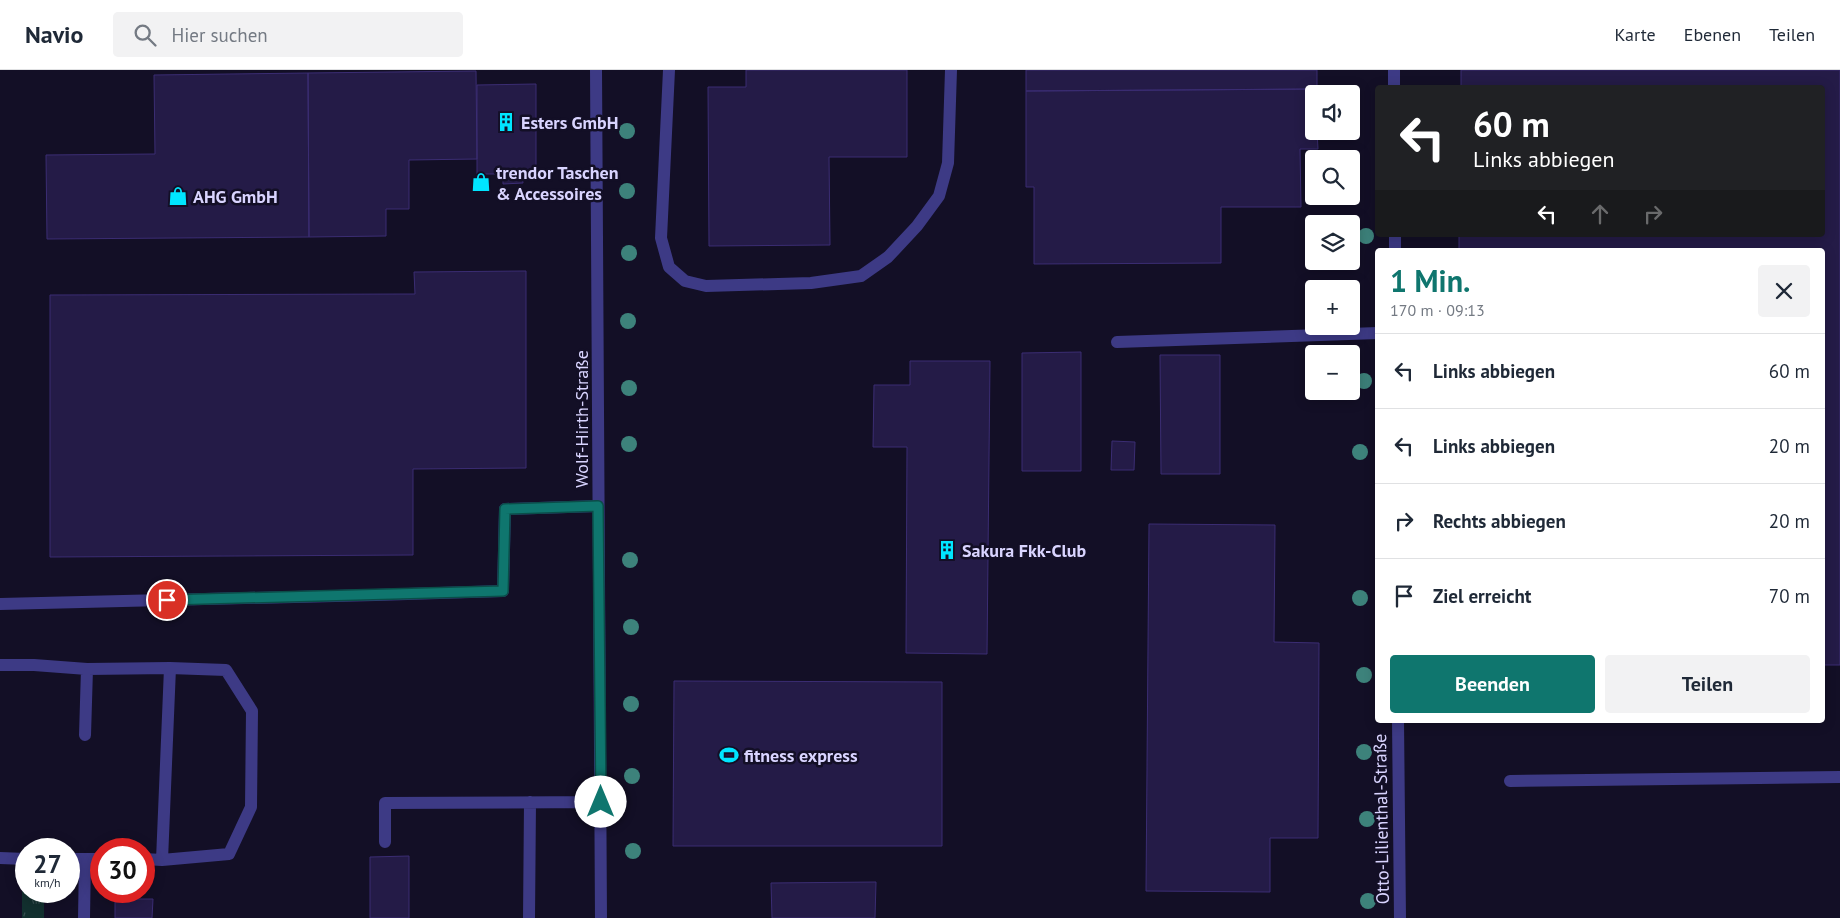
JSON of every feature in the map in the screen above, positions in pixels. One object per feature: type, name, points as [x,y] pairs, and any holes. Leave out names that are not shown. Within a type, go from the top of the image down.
[{"type":"street","name":"Wolf-Hirth-Straße","points":[[596,70],[601,918]]},
{"type":"street","points":[[669,70],[660,238],[669,267],[685,281],[706,286],[811,283],[861,276],[888,257],[918,226],[939,196],[948,163],[951,70]]},
{"type":"street","points":[[1394,70],[1394,85]]},
{"type":"street","points":[[1117,342],[1375,333]]},
{"type":"street","points":[[0,604],[503,591],[505,509],[598,506]]},
{"type":"street","points":[[0,665],[34,665],[87,669],[170,668],[226,670],[252,711],[251,807],[230,854],[155,860]]},
{"type":"street","points":[[162,860],[170,668]]},
{"type":"street","points":[[85,735],[87,669]]},
{"type":"street","name":"Otto-Lilienthal-Straße","points":[[1398,723],[1400,918]]},
{"type":"street","points":[[1510,781],[1840,777]]},
{"type":"street","points":[[529,918],[530,802]]},
{"type":"street","points":[[385,842],[385,803],[601,802]]},
{"type":"street","points":[[0,858],[15,859]]},
{"type":"street","points":[[80,859],[90,859]]},
{"type":"street","points":[[84,918],[85,859]]},
{"type":"green space","points":[[22,903],[44,903],[44,918],[22,918]]},
{"type":"building","points":[[746,70],[907,70],[907,157],[829,157],[830,245],[709,246],[708,87],[746,87]]},
{"type":"building","points":[[1026,70],[1317,70],[1317,85],[1305,85],[1305,89],[1026,91]]},
{"type":"building","points":[[1461,70],[1840,70],[1840,665],[1825,665],[1825,248],[1459,248],[1459,237],[1825,237],[1825,85],[1461,85]]},
{"type":"building","points":[[476,71],[477,159],[409,160],[409,209],[386,209],[386,236],[309,237],[308,73]]},
{"type":"building","name":"AHG GmbH","points":[[308,73],[309,237],[47,239],[46,155],[155,154],[154,75]]},
{"type":"building","name":"Esters GmbH","points":[[536,84],[536,174],[522,174],[523,183],[503,184],[503,174],[477,174],[477,85]]},
{"type":"building","points":[[1305,89],[1305,140],[1318,140],[1318,149],[1300,149],[1301,207],[1221,207],[1221,263],[1034,264],[1034,187],[1026,187],[1026,91]]},
{"type":"building","points":[[526,271],[526,468],[413,469],[413,555],[50,557],[50,295],[415,294],[414,272]]},
{"type":"building","points":[[1081,352],[1081,471],[1022,471],[1022,353]]},
{"type":"building","points":[[1160,355],[1220,355],[1220,474],[1161,474]]},
{"type":"building","name":"Sakura Fkk-Club","points":[[910,361],[990,361],[987,654],[906,653],[907,447],[873,447],[874,385],[910,385]]},
{"type":"building","points":[[1112,441],[1135,442],[1134,470],[1111,470]]},
{"type":"building","points":[[1149,524],[1275,525],[1274,642],[1319,643],[1318,838],[1270,838],[1270,892],[1146,891]]},
{"type":"building","points":[[674,681],[942,682],[942,846],[673,846]]},
{"type":"building","points":[[409,856],[409,918],[370,918],[370,857]]},
{"type":"building","points":[[876,882],[875,918],[772,918],[771,883]]},
{"type":"building","points":[[115,903],[153,903],[152,918],[115,918]]},
{"type":"place","name":"Esters GmbH","points":[[506,122]]},
{"type":"place","name":"trendor Taschen & Accessoires","points":[[481,182]]},
{"type":"place","name":"AHG GmbH","points":[[178,196]]},
{"type":"place","name":"Sakura Fkk-Club","points":[[947,550]]},
{"type":"place","name":"fitness express","points":[[729,755]]},
{"type":"route","points":[[167,600],[503,591],[505,509],[598,506],[601,802]]}]
